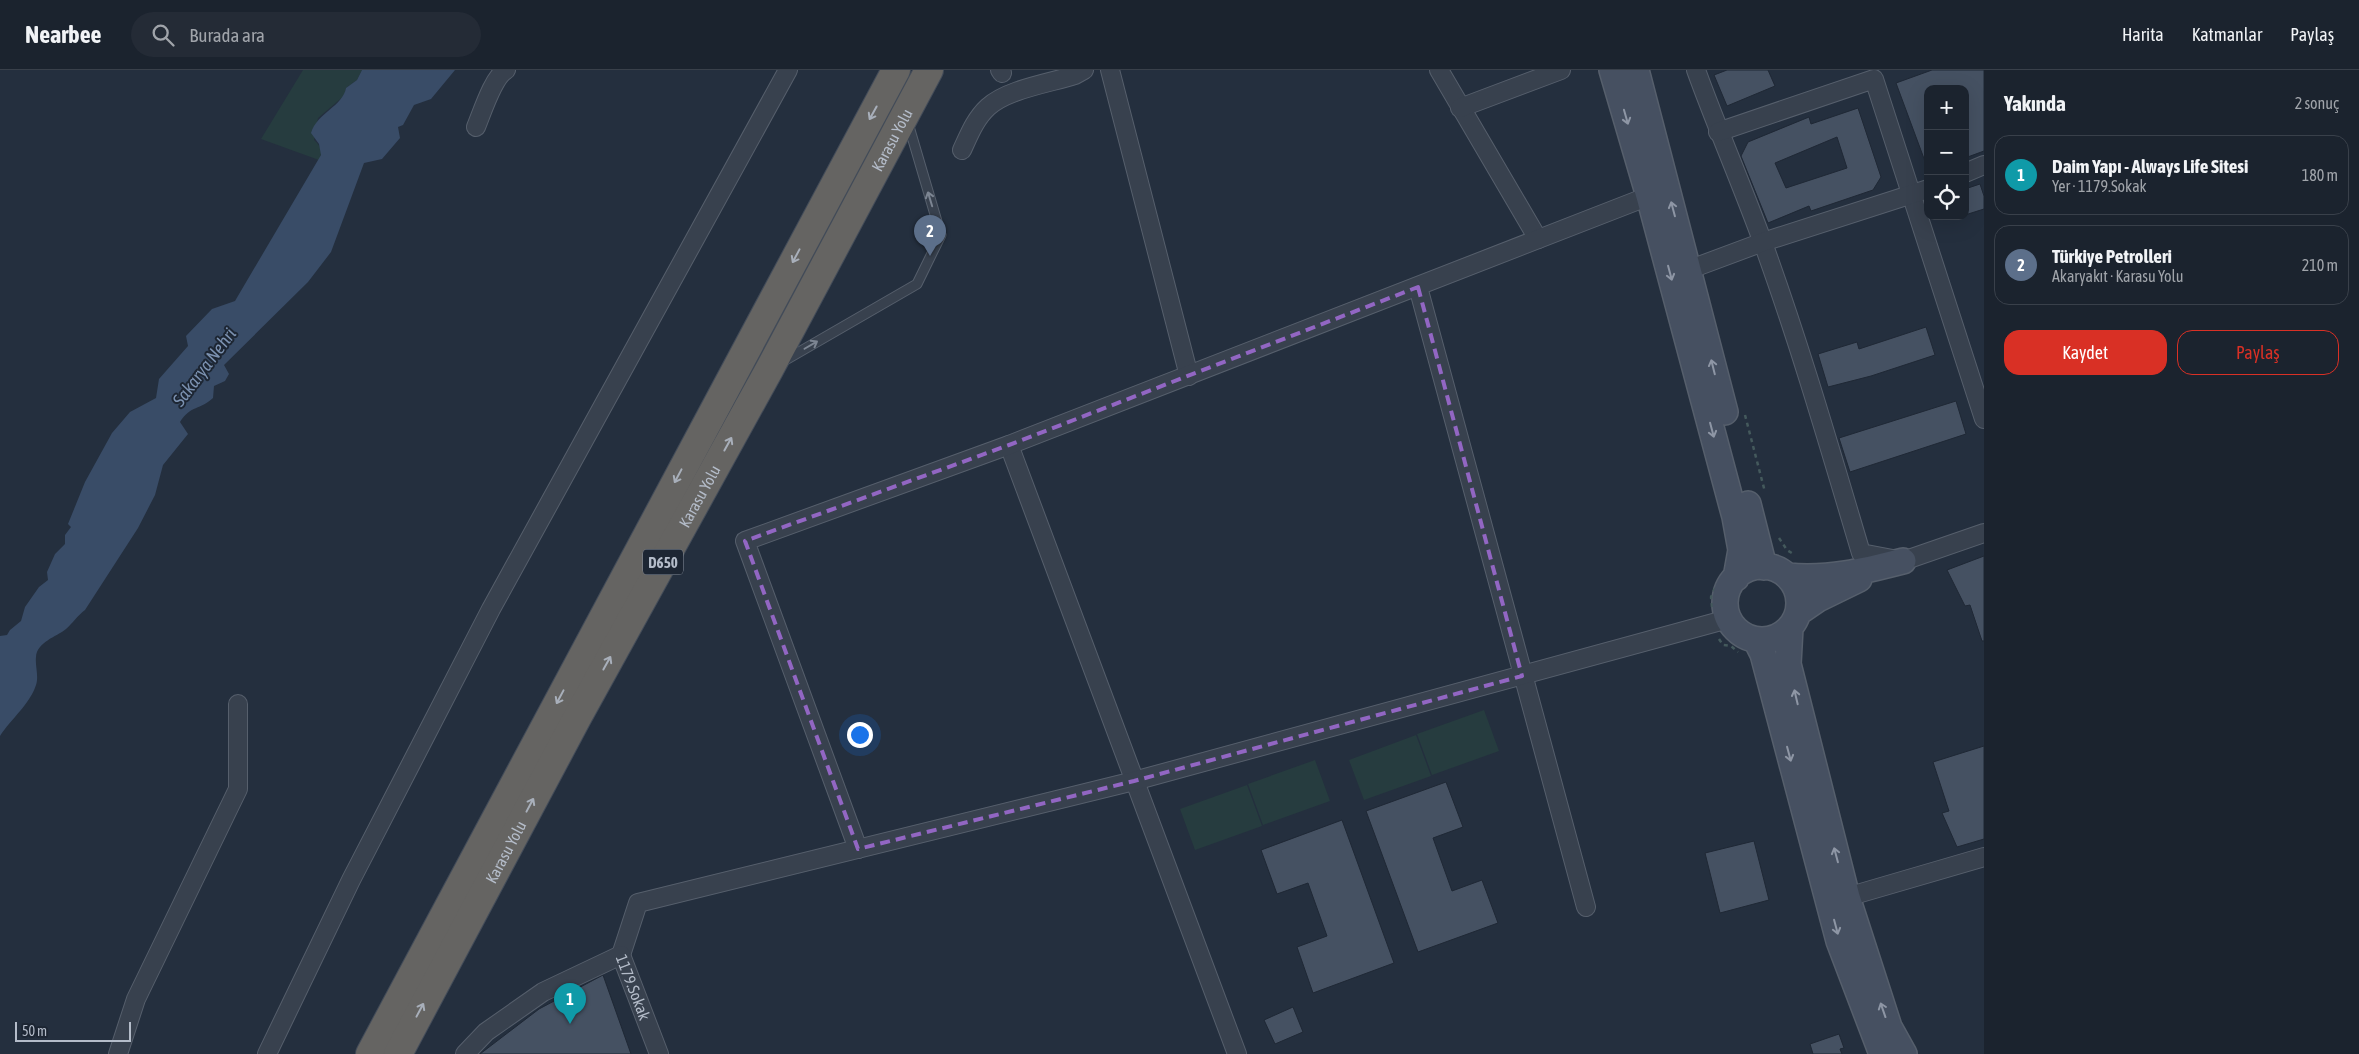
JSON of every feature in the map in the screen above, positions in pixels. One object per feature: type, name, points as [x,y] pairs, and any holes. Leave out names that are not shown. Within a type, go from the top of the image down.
[{"type":"highway","points":[[370,1054],[896,70]]},
{"type":"highway","name":"Karasu Yolu","points":[[398,1054],[577,718],[769,370],[929,70]]},
{"type":"main road","points":[[1612,70],[1649,196],[1735,517],[1741,550],[1736,578]]},
{"type":"main road","points":[[1636,70],[1764,567]]},
{"type":"main road","points":[[1903,561],[1849,583],[1794,620],[1774,639],[1756,640],[1741,634],[1728,619],[1725,602],[1727,591],[1736,578],[1749,569],[1764,567],[1780,570],[1794,567],[1812,578],[1847,575],[1903,561]]},
{"type":"main road","points":[[1794,567],[1798,591],[1788,664],[1847,897],[1889,1027],[1904,1054]]},
{"type":"main road","points":[[1756,640],[1763,654],[1839,941],[1882,1054]]},
{"type":"street","points":[[476,127],[494,85],[502,72],[506,70]]},
{"type":"street","points":[[267,1054],[351,880],[491,609],[788,70]]},
{"type":"street","points":[[962,150],[974,124],[988,107],[1007,96],[1075,75],[1084,70]]},
{"type":"street","points":[[1110,70],[1189,376]]},
{"type":"street","points":[[1439,70],[1538,239]]},
{"type":"street","points":[[1460,108],[1561,70]]},
{"type":"street","points":[[1696,70],[1718,132],[1763,242],[1817,405],[1861,553],[1903,561],[1984,534]]},
{"type":"street","points":[[1718,132],[1874,79],[1984,419]]},
{"type":"street","points":[[1969,171],[1984,165]]},
{"type":"street","points":[[1688,270],[1763,242],[1924,191]]},
{"type":"street","points":[[858,849],[745,541],[1008,445],[1189,376],[1649,196]]},
{"type":"street","points":[[1418,287],[1586,907]]},
{"type":"street","points":[[1008,445],[1236,1054]]},
{"type":"street","points":[[620,955],[638,903],[1134,781],[1728,619]]},
{"type":"street","points":[[118,1054],[136,999],[238,789],[238,704]]},
{"type":"street","points":[[1847,897],[1984,857]]},
{"type":"street","name":"1179.Sokak","points":[[465,1054],[486,1032],[543,992],[620,955],[659,1054]]},
{"type":"lane","points":[[769,370],[917,284],[941,235],[905,115]]},
{"type":"path","points":[[1743,407],[1766,493]]},
{"type":"path","points":[[1776,531],[1779,539],[1788,550],[1794,567]]},
{"type":"highlighted area","points":[[1418,287],[1522,676],[1134,781],[858,849],[745,541],[1009,445]]},
{"type":"green space","points":[[303,70],[362,70],[357,80],[346,88],[345,95],[318,118],[314,140],[321,149],[319,160],[261,139]]},
{"type":"green space","points":[[1484,710],[1499,751],[1432,775],[1417,734]]},
{"type":"green space","points":[[1416,735],[1431,776],[1364,800],[1349,760]]},
{"type":"green space","points":[[1315,760],[1330,801],[1263,825],[1248,784]]},
{"type":"green space","points":[[1247,785],[1262,826],[1195,850],[1180,809]]},
{"type":"water","name":"Sakarya Nehri","points":[[362,70],[455,70],[431,99],[414,105],[403,125],[398,127],[400,138],[382,159],[364,163],[331,252],[308,282],[224,365],[229,374],[225,381],[214,386],[213,398],[192,410],[180,422],[188,434],[163,465],[155,495],[138,528],[85,610],[66,629],[40,647],[36,657],[37,678],[33,692],[0,736],[0,636],[7,635],[21,621],[25,607],[39,587],[48,580],[47,572],[55,554],[65,544],[65,535],[71,527],[68,524],[85,482],[112,433],[130,412],[156,398],[159,379],[188,346],[186,336],[212,309],[235,301],[321,155],[319,144],[311,133],[314,126],[340,100],[346,88],[357,80]]},
{"type":"building","points":[[1727,70],[1768,70],[1775,86],[1727,106],[1714,75]]},
{"type":"building","points":[[1932,70],[1984,70],[1984,151],[1969,157],[1969,85],[1924,85],[1924,159],[1896,83]]},
{"type":"building","points":[[1858,108],[1881,177],[1873,190],[1811,211],[1809,206],[1768,223],[1741,156],[1748,142],[1809,117],[1811,124]],"holes":[[[1837,137],[1847,168],[1786,188],[1775,163]]]},
{"type":"building","points":[[1980,184],[1984,196],[1984,209],[1969,214],[1969,188]]},
{"type":"building","points":[[1926,327],[1935,355],[1871,376],[1828,387],[1818,354],[1857,342],[1859,349]]},
{"type":"building","points":[[1956,401],[1966,434],[1850,472],[1839,438]]},
{"type":"building","points":[[1984,556],[1984,641],[1982,641],[1970,605],[1965,606],[1947,570]]},
{"type":"building","points":[[1984,746],[1984,839],[1957,847],[1942,813],[1949,811],[1933,762]]},
{"type":"building","points":[[1446,782],[1463,827],[1433,838],[1452,891],[1482,880],[1498,923],[1418,952],[1366,811]]},
{"type":"building","points":[[1342,820],[1394,963],[1313,993],[1297,947],[1327,936],[1308,883],[1277,894],[1261,850]]},
{"type":"building","points":[[1754,841],[1769,900],[1720,913],[1705,853]]},
{"type":"building","points":[[603,975],[631,1054],[480,1054],[539,1009]]},
{"type":"building","points":[[1293,1007],[1303,1032],[1275,1044],[1264,1020]]},
{"type":"building","points":[[1839,1034],[1844,1048],[1840,1049],[1842,1054],[1813,1054],[1810,1044]]},
{"type":"place","name":"Türkiye Petrolleri","points":[[930,256]]},
{"type":"place","name":"Daim Yapı - Always Life Sitesi","points":[[570,1024]]}]
